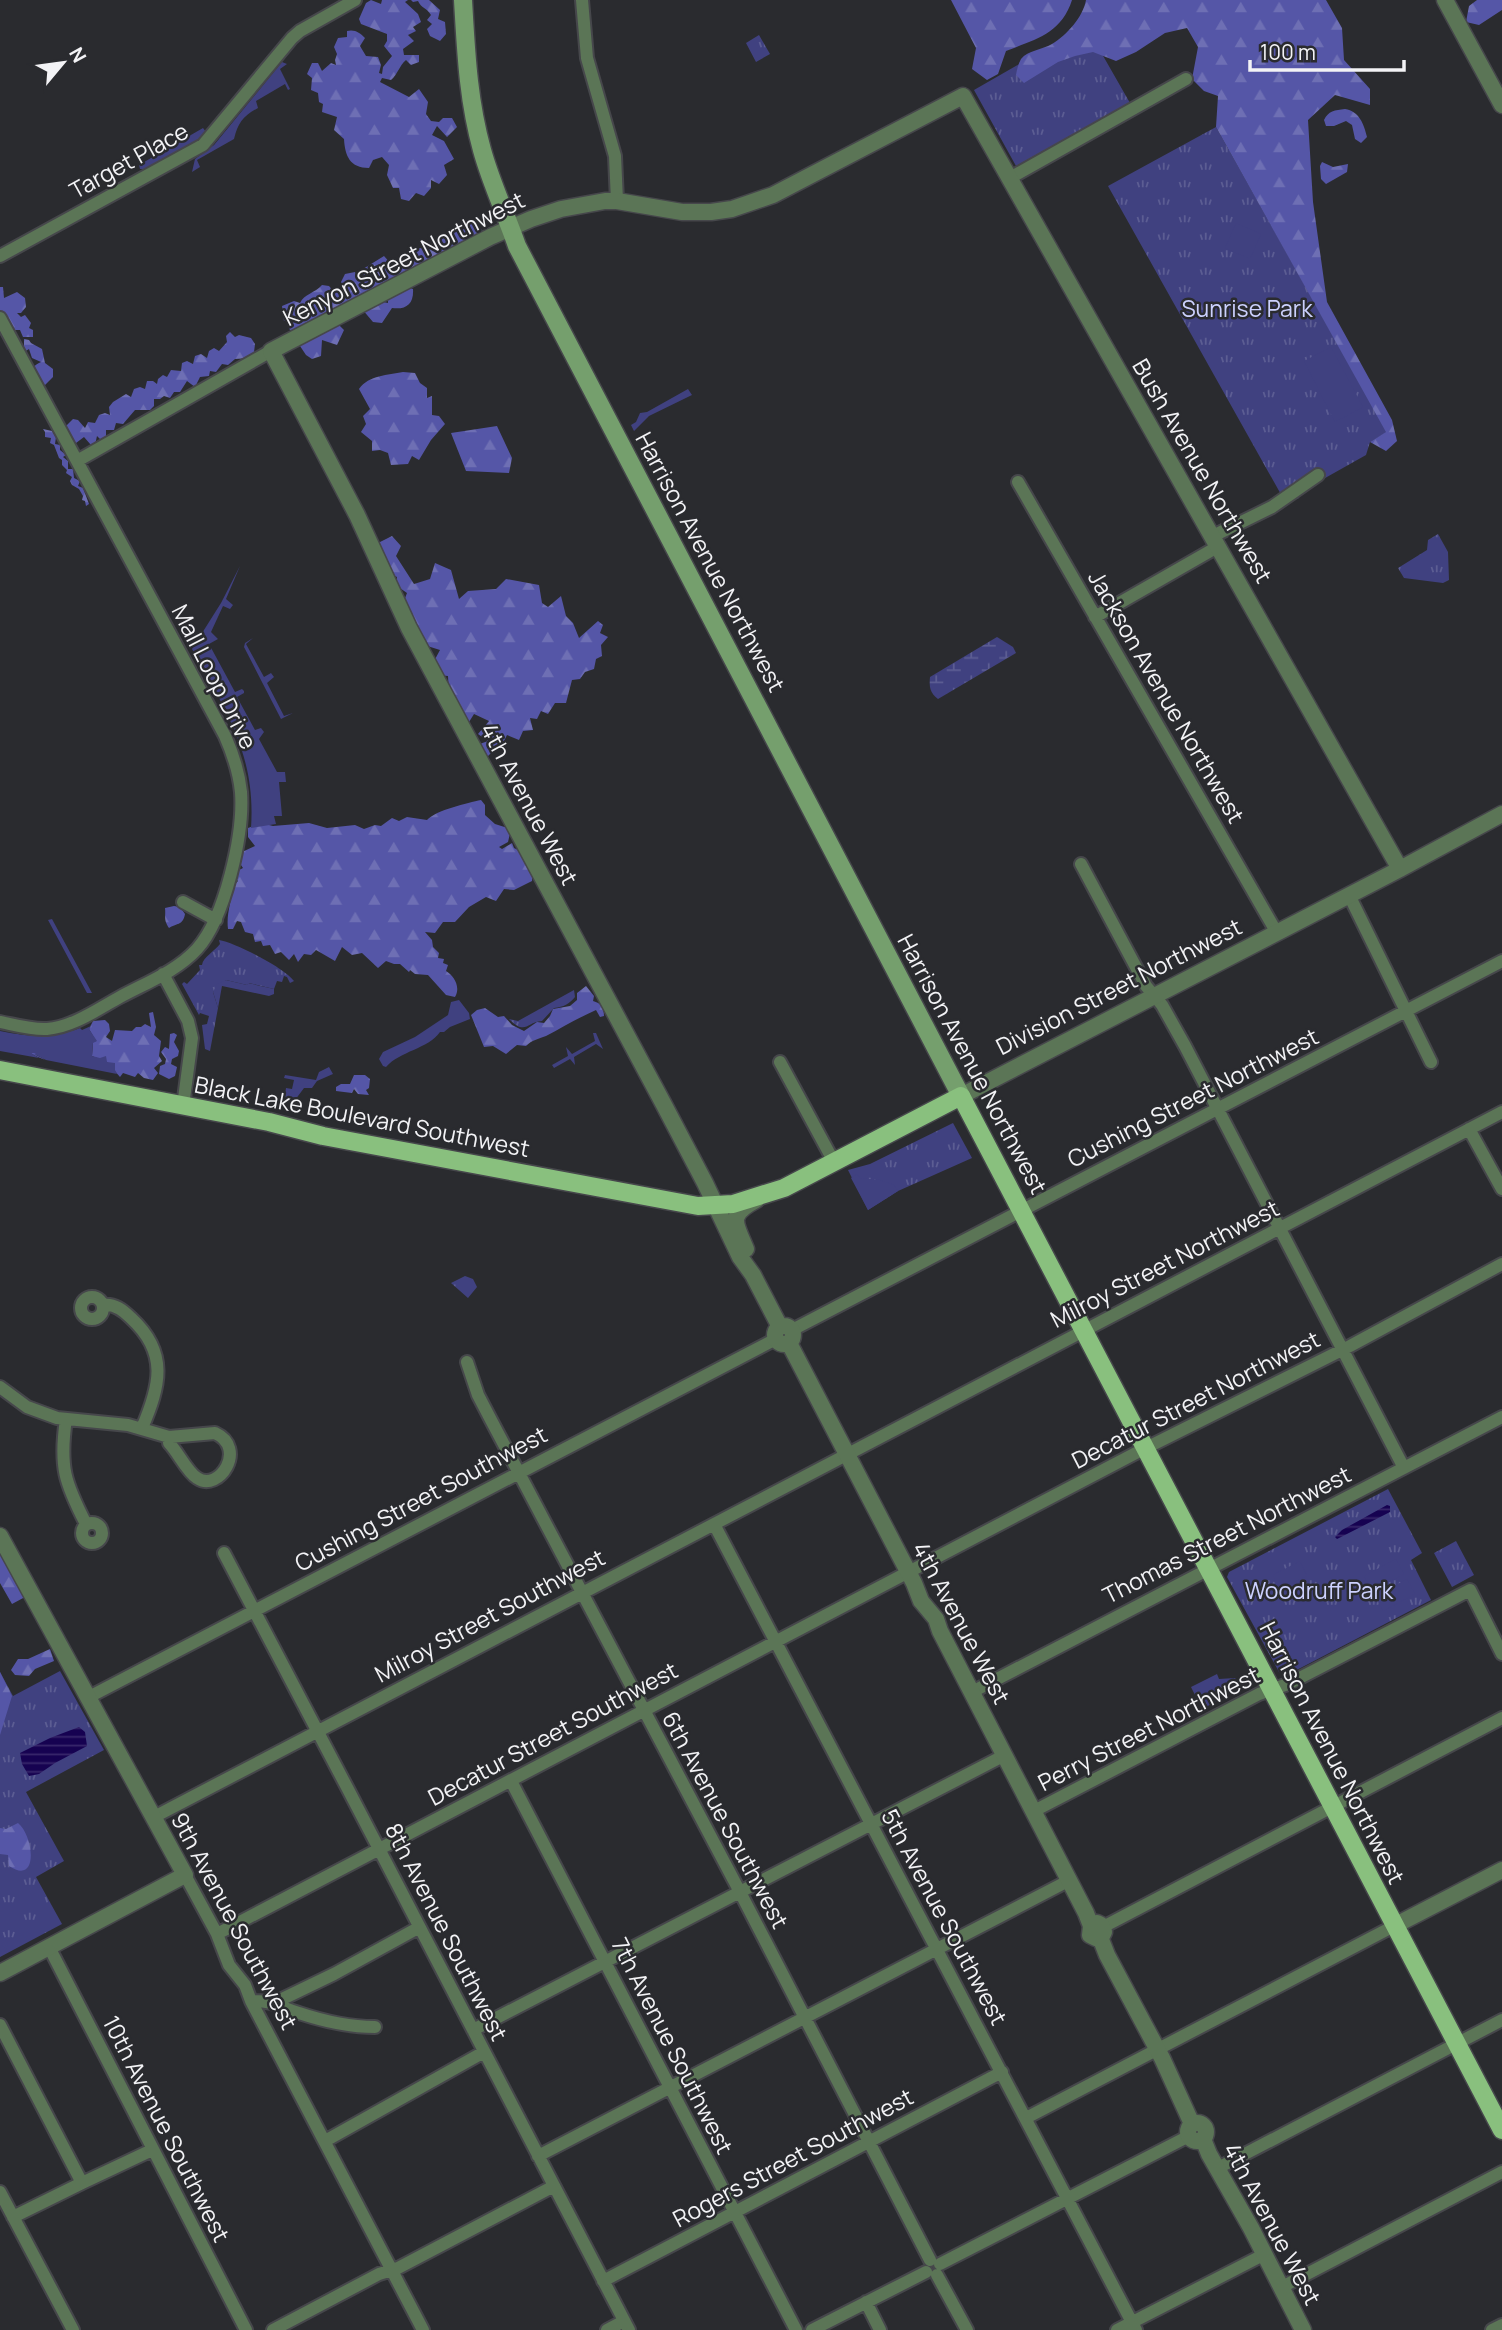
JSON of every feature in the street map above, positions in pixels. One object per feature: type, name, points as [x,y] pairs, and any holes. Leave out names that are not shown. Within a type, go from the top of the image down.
[{"type":"main road","name":"Harrison Avenue Northwest","points":[[463,0],[465,58],[473,111],[482,152],[517,246],[1502,2130]]},
{"type":"main road","name":"Black Lake Boulevard Southwest","points":[[0,1070],[269,1122],[323,1136],[650,1198],[715,1206]]},
{"type":"main road","name":"Division Street Northwest","points":[[715,1206],[733,1204],[785,1188],[961,1096]]},
{"type":"street","name":"Target Place","points":[[0,256],[203,145],[212,138],[292,38],[355,0]]},
{"type":"street","points":[[582,0],[587,58],[615,156],[617,201]]},
{"type":"street","points":[[1452,2],[1502,105]]},
{"type":"street","points":[[1010,178],[1186,79]]},
{"type":"street","name":"Kenyon Street Northwest","points":[[77,461],[271,351],[510,228],[561,209],[617,201],[692,212],[732,209],[754,203],[964,96]]},
{"type":"street","name":"Bush Avenue Northwest","points":[[964,96],[1400,869]]},
{"type":"street","name":"Mall Loop Drive","points":[[0,318],[225,736],[233,755],[239,782],[241,813],[225,894],[216,920],[198,948],[183,962],[72,1023],[32,1029],[0,1023]]},
{"type":"street","name":"4th Avenue West","points":[[271,351],[357,515],[409,628],[593,970],[740,1257],[753,1275],[909,1573],[921,1601],[936,1619],[1068,1881],[1098,1930],[1107,1955],[1158,2049],[1195,2133],[1218,2168],[1303,2330]]},
{"type":"street","points":[[1095,617],[1272,507],[1318,475]]},
{"type":"street","name":"Jackson Avenue Northwest","points":[[1018,482],[1277,933]]},
{"type":"street","name":"Division Street Northwest","points":[[961,1096],[1502,814]]},
{"type":"street","points":[[1081,864],[1146,986],[1162,1005],[1219,1109],[1404,1468]]},
{"type":"street","points":[[1349,895],[1431,1062]]},
{"type":"street","points":[[183,902],[216,920]]},
{"type":"street","name":"Cushing Street Northwest","points":[[784,1335],[1502,961]]},
{"type":"street","points":[[163,974],[183,1011],[192,1038],[183,1106]]},
{"type":"street","points":[[780,1062],[834,1162]]},
{"type":"street","name":"Milroy Street Northwest","points":[[846,1454],[1502,1112]]},
{"type":"street","points":[[1469,1129],[1502,1189]]},
{"type":"street","name":"4th Avenue West","points":[[753,1275],[751,1262],[736,1226],[736,1217],[740,1209],[762,1196]]},
{"type":"street","name":"Decatur Street Northwest","points":[[909,1573],[1502,1264]]},
{"type":"street","points":[[103,1305],[114,1306],[125,1312],[145,1332],[154,1350],[158,1365],[157,1390],[142,1428]]},
{"type":"street","name":"Cushing Street Southwest","points":[[88,1698],[784,1335]]},
{"type":"street","name":"6th Avenue Southwest","points":[[467,1362],[478,1395],[967,2330]]},
{"type":"street","points":[[0,1387],[35,1411],[66,1419],[142,1428],[169,1437],[215,1433],[229,1444],[231,1452],[220,1477],[212,1481],[195,1478],[169,1443],[169,1437]]},
{"type":"street","name":"Thomas Street Northwest","points":[[972,1692],[1208,1567],[1502,1417]]},
{"type":"street","points":[[66,1419],[62,1455],[65,1478],[86,1524]]},
{"type":"street","name":"Milroy Street Southwest","points":[[153,1816],[846,1454]]},
{"type":"street","name":"5th Avenue Southwest","points":[[714,1524],[1134,2326]]},
{"type":"street","name":"9th Avenue Southwest","points":[[0,1536],[217,1934],[229,1965],[245,1985],[423,2330]]},
{"type":"street","name":"8th Avenue Southwest","points":[[224,1553],[627,2325]]},
{"type":"street","name":"Decatur Street Southwest","points":[[217,1934],[909,1573]]},
{"type":"street","name":"Perry Street Northwest","points":[[1034,1811],[1259,1694],[1288,1684],[1470,1590],[1502,1654]]},
{"type":"street","points":[[1098,1930],[1502,1718]]},
{"type":"street","points":[[473,2030],[1005,1755]]},
{"type":"street","name":"7th Avenue Southwest","points":[[511,1781],[796,2330]]},
{"type":"street","points":[[1026,2118],[1502,1870]]},
{"type":"street","points":[[0,1973],[185,1875]]},
{"type":"street","points":[[538,2156],[1068,1881]]},
{"type":"street","points":[[275,2002],[334,1974],[418,1928]]},
{"type":"street","name":"10th Avenue Southwest","points":[[49,1947],[246,2330]]},
{"type":"street","points":[[251,2001],[275,2002],[300,2014],[346,2025],[375,2027]]},
{"type":"street","points":[[1218,2168],[1502,2021]]},
{"type":"street","points":[[0,2025],[82,2183]]},
{"type":"street","points":[[325,2141],[484,2052]]},
{"type":"street","name":"Rogers Street Southwest","points":[[603,2281],[1002,2073]]},
{"type":"street","points":[[813,2330],[1195,2133]]},
{"type":"street","points":[[13,2217],[152,2150]]},
{"type":"street","points":[[1282,2287],[1502,2172]]},
{"type":"street","points":[[273,2330],[554,2186]]},
{"type":"street","points":[[0,2192],[73,2330]]},
{"type":"street","points":[[1117,2330],[1134,2326],[1265,2254]]},
{"type":"street","points":[[866,2302],[880,2330]]},
{"type":"street","points":[[607,2330],[627,2325]]},
{"type":"street","points":[[1492,2330],[1502,2325]]},
{"type":"green space","points":[[371,0],[381,4],[382,0],[408,0],[405,2],[418,14],[421,22],[413,27],[416,31],[408,35],[414,41],[403,49],[404,55],[419,55],[419,62],[411,65],[406,60],[391,80],[382,78],[380,82],[409,97],[419,89],[428,102],[426,114],[431,121],[439,122],[443,118],[452,118],[457,127],[447,137],[437,126],[432,135],[444,141],[454,159],[444,165],[447,175],[439,184],[431,180],[431,188],[424,196],[416,193],[409,201],[401,199],[399,188],[393,188],[387,175],[389,165],[382,157],[373,160],[369,168],[357,166],[350,160],[344,139],[334,130],[337,117],[322,112],[323,104],[319,102],[318,93],[311,90],[312,78],[307,74],[312,63],[318,63],[322,71],[331,63],[336,65],[337,54],[334,47],[338,38],[347,37],[347,31],[350,31],[365,38],[360,46],[366,56],[378,57],[381,65],[379,73],[382,74],[383,67],[392,56],[384,46],[387,34],[361,24],[359,19],[366,3]]},
{"type":"green space","points":[[411,0],[429,0],[440,10],[438,19],[445,22],[446,34],[440,41],[430,36],[427,29],[432,24],[427,20],[431,15],[418,1]]},
{"type":"green space","points":[[951,0],[1072,0],[1061,21],[1054,28],[1037,39],[1006,51],[998,74],[987,80],[972,69],[976,48]]},
{"type":"green space","points":[[1086,0],[1326,0],[1342,28],[1344,60],[1370,89],[1370,105],[1335,95],[1308,120],[1313,202],[1327,302],[1392,420],[1397,441],[1386,451],[1370,442],[1386,432],[1216,127],[1218,96],[1204,91],[1192,79],[1198,47],[1187,28],[1165,33],[1136,52],[1116,61],[1093,52],[1058,62],[1024,83],[1016,75],[1024,56],[1052,44],[1069,31],[1082,13]]},
{"type":"green space","points":[[1477,0],[1502,0],[1502,10],[1479,25],[1466,22],[1469,6]]},
{"type":"green space","points":[[1086,26],[1130,103],[1016,166],[974,90]]},
{"type":"green space","points":[[759,35],[770,54],[756,62],[746,43]]},
{"type":"green space","points":[[282,62],[287,64],[280,69],[290,89],[288,90],[285,84],[256,101],[258,108],[242,120],[234,139],[197,160],[200,167],[192,172],[195,159],[214,145]]},
{"type":"green space","points":[[1345,109],[1354,112],[1362,123],[1367,137],[1361,143],[1355,139],[1352,125],[1346,121],[1326,126],[1324,120],[1328,115]]},
{"type":"green space","name":"Sunrise Park","points":[[1216,127],[1387,432],[1370,442],[1366,455],[1302,491],[1298,499],[1283,498],[1108,186]]},
{"type":"green space","points":[[203,128],[206,132],[199,140],[146,169],[140,169],[139,165]]},
{"type":"green space","points":[[1322,162],[1333,167],[1348,164],[1347,172],[1326,184],[1321,179]]},
{"type":"green space","points":[[468,222],[476,222],[482,230],[476,238],[378,301],[388,303],[388,297],[404,286],[413,289],[408,305],[392,308],[382,323],[373,322],[356,302],[338,324],[344,330],[337,345],[322,340],[321,356],[312,359],[306,355],[298,343],[300,333],[290,330],[287,325],[290,321],[284,321],[282,306],[294,301],[300,303],[322,285],[329,286],[334,292],[344,288],[341,282],[345,274],[355,272],[357,277],[364,278],[363,269],[384,256],[393,266],[402,262],[405,255],[411,255],[414,249],[428,244],[438,245],[443,237],[451,236],[454,229],[463,230]]},
{"type":"green space","points":[[1236,223],[1261,234],[1250,259],[1225,248]]},
{"type":"green space","points":[[0,287],[3,287],[4,298],[17,292],[25,298],[26,307],[21,313],[17,313],[21,317],[25,315],[31,323],[29,328],[33,330],[33,337],[23,337],[20,330],[15,330],[7,322],[7,318],[0,316]]},
{"type":"green space","points":[[230,332],[235,337],[239,335],[251,338],[255,344],[254,352],[249,358],[235,359],[228,365],[222,364],[216,372],[210,371],[209,376],[200,377],[195,387],[187,381],[180,392],[174,392],[170,398],[164,396],[154,399],[154,406],[150,410],[135,410],[123,424],[116,423],[114,430],[106,430],[106,436],[101,440],[97,436],[95,445],[91,445],[84,437],[76,443],[72,440],[65,427],[73,419],[78,420],[85,428],[88,422],[95,423],[99,415],[110,415],[109,407],[113,402],[126,394],[131,397],[134,389],[145,389],[147,381],[157,384],[158,379],[163,375],[167,377],[171,370],[181,371],[182,363],[187,361],[193,364],[195,356],[201,354],[207,358],[209,351],[214,348],[219,351],[227,342],[226,336]]},
{"type":"green space","points":[[24,339],[42,349],[45,363],[53,369],[53,377],[44,386],[33,385],[33,368],[41,362],[32,358],[29,349],[24,352]]},
{"type":"green space","points":[[1331,347],[1363,407],[1335,422],[1304,361]]},
{"type":"green space","points":[[403,372],[415,373],[420,383],[427,388],[427,398],[432,396],[432,415],[439,416],[445,424],[419,460],[412,456],[408,464],[391,465],[388,453],[372,451],[372,441],[361,432],[366,424],[363,416],[370,409],[359,389],[373,378]]},
{"type":"green space","points":[[688,389],[692,395],[649,416],[634,431],[631,425],[636,422],[640,413],[647,412]]},
{"type":"green space","points":[[497,426],[512,458],[509,473],[466,471],[451,433]]},
{"type":"green space","points":[[43,429],[52,431],[56,437],[55,444],[60,445],[60,450],[66,455],[63,457],[68,461],[68,469],[73,469],[74,478],[80,481],[78,486],[83,488],[89,504],[86,506],[79,489],[72,485],[72,477],[66,473],[67,470],[62,465],[54,445],[50,443],[51,438],[45,437]]},
{"type":"green space","points":[[1438,534],[1448,552],[1449,580],[1443,583],[1404,578],[1398,568],[1427,550],[1428,540]]},
{"type":"green space","points":[[392,536],[401,546],[396,556],[414,584],[430,579],[435,563],[451,570],[459,599],[468,591],[496,589],[506,579],[539,585],[542,603],[548,607],[561,596],[566,616],[573,623],[579,638],[598,621],[603,625],[600,633],[608,637],[601,645],[602,656],[596,659],[594,669],[585,672],[580,679],[572,680],[566,703],[555,703],[548,714],[541,711],[537,719],[530,718],[533,730],[523,731],[519,740],[507,735],[500,749],[494,750],[485,759],[477,745],[488,741],[478,734],[489,721],[474,714],[469,722],[456,710],[457,699],[449,693],[448,676],[438,675],[433,663],[440,650],[421,644],[414,630],[416,622],[410,619],[402,606],[407,593],[397,586],[397,577],[383,570],[378,543]]},
{"type":"green space","points":[[240,566],[226,599],[233,605],[230,609],[223,606],[211,632],[218,639],[209,644],[235,692],[242,689],[244,691],[237,697],[255,730],[261,728],[264,732],[259,739],[277,772],[285,772],[286,782],[279,782],[282,816],[274,816],[276,824],[251,828],[249,778],[236,734],[192,649]]},
{"type":"green space","points":[[997,637],[1013,647],[1016,653],[938,699],[935,697],[931,690],[930,677]]},
{"type":"green space","points":[[253,638],[246,644],[264,677],[271,673],[274,677],[267,683],[284,716],[293,713],[281,719],[244,647],[245,643]]},
{"type":"green space","points":[[481,800],[485,805],[485,815],[495,824],[511,829],[508,842],[499,847],[502,849],[512,843],[514,848],[527,857],[527,868],[533,870],[532,881],[514,890],[504,889],[496,901],[486,897],[469,907],[455,922],[443,922],[435,933],[425,932],[439,953],[438,958],[444,959],[443,963],[448,965],[446,971],[457,986],[455,997],[446,995],[428,975],[415,974],[410,970],[409,972],[400,964],[386,961],[378,968],[362,953],[352,955],[342,947],[335,961],[316,950],[311,955],[304,954],[298,962],[294,954],[289,960],[281,952],[275,954],[270,945],[263,946],[261,941],[255,942],[253,934],[245,932],[241,922],[237,921],[233,929],[228,929],[232,887],[238,881],[235,878],[237,871],[243,868],[239,862],[242,852],[255,846],[248,837],[248,828],[261,823],[273,826],[309,823],[327,828],[355,825],[364,829],[381,826],[392,818],[399,821],[407,817],[427,820],[445,810]]},
{"type":"green space","points":[[180,907],[185,914],[181,922],[169,928],[165,920],[165,908]]},
{"type":"green space","points":[[52,919],[92,993],[87,993],[48,920]]},
{"type":"green space","points":[[219,940],[260,957],[294,981],[290,983],[284,976],[282,982],[277,981],[274,989],[226,980],[213,992],[218,1008],[210,1051],[205,1049],[202,1025],[207,1024],[209,1016],[199,1015],[182,984],[187,984],[200,970],[199,965],[202,965],[220,944]]},
{"type":"green space","points":[[226,980],[274,989],[274,994],[269,996],[222,986],[218,1008],[213,992],[217,984]]},
{"type":"green space","points":[[586,986],[594,996],[593,1001],[602,1006],[604,1016],[600,1017],[596,1010],[526,1046],[517,1045],[506,1054],[493,1046],[484,1047],[471,1015],[477,1010],[485,1008],[498,1017],[504,1016],[512,1025],[524,1031],[537,1022],[544,1023],[553,1009],[570,1006],[577,1000],[577,993]]},
{"type":"green space","points":[[574,990],[573,999],[554,1008],[542,1021],[519,1027],[509,1019],[518,1021]]},
{"type":"green space","points":[[459,1000],[469,1013],[470,1019],[440,1032],[435,1038],[386,1067],[383,1066],[379,1059],[383,1052],[415,1037],[448,1015],[451,1002]]},
{"type":"green space","points":[[153,1012],[156,1027],[154,1035],[161,1041],[159,1056],[162,1061],[154,1068],[158,1073],[153,1080],[138,1073],[135,1077],[123,1073],[120,1077],[107,1062],[92,1056],[93,1042],[96,1041],[89,1029],[93,1021],[105,1020],[109,1024],[110,1031],[106,1037],[112,1041],[115,1030],[132,1031],[145,1024],[151,1027],[149,1013]]},
{"type":"green space","points":[[91,1026],[89,1029],[97,1041],[93,1043],[92,1056],[106,1056],[107,1062],[115,1063],[117,1074],[46,1060],[34,1054],[36,1053],[31,1053],[39,1058],[0,1051],[0,1031],[31,1036],[50,1035]]},
{"type":"green space","points":[[593,1033],[596,1033],[603,1049],[596,1044],[574,1057],[575,1065],[570,1059],[554,1068],[552,1065],[568,1056],[566,1047],[572,1054],[595,1041]]},
{"type":"green space","points":[[16,1034],[29,1038],[29,1045],[26,1047],[37,1052],[38,1043],[44,1040],[56,1046],[54,1050],[36,1055],[46,1060],[13,1045],[10,1041]]},
{"type":"green space","points":[[170,1034],[177,1035],[174,1042],[179,1051],[171,1064],[177,1067],[175,1076],[169,1079],[159,1074],[160,1066],[165,1064],[166,1059],[161,1052],[165,1047],[169,1049]]},
{"type":"green space","points":[[329,1067],[333,1074],[317,1081],[312,1088],[304,1088],[295,1100],[281,1099],[281,1096],[285,1096],[286,1088],[292,1089],[294,1080],[284,1078],[285,1075],[316,1080],[319,1072]]},
{"type":"green space","points":[[354,1075],[365,1075],[370,1079],[369,1088],[366,1090],[369,1095],[358,1094],[354,1089],[352,1093],[336,1091],[336,1087],[341,1084],[350,1084]]},
{"type":"green space","points":[[953,1123],[972,1158],[898,1191],[868,1210],[848,1170],[870,1164]]},
{"type":"green space","points":[[857,1174],[860,1178],[894,1185],[898,1191],[868,1210],[851,1178]]},
{"type":"green space","points":[[465,1276],[473,1279],[477,1287],[468,1298],[451,1283]]},
{"type":"green space","name":"Woodruff Park","points":[[1388,1489],[1422,1553],[1411,1560],[1431,1600],[1287,1675],[1279,1672],[1227,1577],[1229,1572]]},
{"type":"green space","points":[[1456,1541],[1474,1575],[1452,1587],[1434,1553]]},
{"type":"green space","points":[[0,1553],[25,1597],[12,1604],[0,1583]]},
{"type":"green space","points":[[1396,1559],[1404,1574],[1372,1591],[1364,1576]]},
{"type":"green space","points":[[1300,1561],[1307,1576],[1280,1589],[1273,1575]]},
{"type":"green space","points":[[1407,1579],[1415,1594],[1383,1611],[1375,1596]]},
{"type":"green space","points":[[50,1649],[54,1661],[35,1669],[29,1676],[15,1675],[11,1670],[18,1659],[28,1659]]},
{"type":"green space","points":[[60,1671],[104,1750],[26,1792],[64,1861],[36,1877],[62,1924],[0,1957],[0,1672],[13,1696]]},
{"type":"green space","points":[[0,1672],[12,1696],[0,1735]]},
{"type":"green space","points":[[1217,1674],[1219,1679],[1235,1678],[1242,1688],[1202,1709],[1191,1687]]},
{"type":"green space","points":[[18,1823],[28,1838],[30,1848],[31,1857],[25,1870],[9,1866],[8,1855],[0,1854],[0,1828],[6,1829]]},
{"type":"shaded area","points":[[1387,1505],[1390,1506],[1390,1512],[1337,1539],[1335,1537],[1342,1530]]},
{"type":"shaded area","points":[[79,1727],[85,1732],[87,1746],[39,1774],[29,1776],[22,1764],[20,1753]]}]
